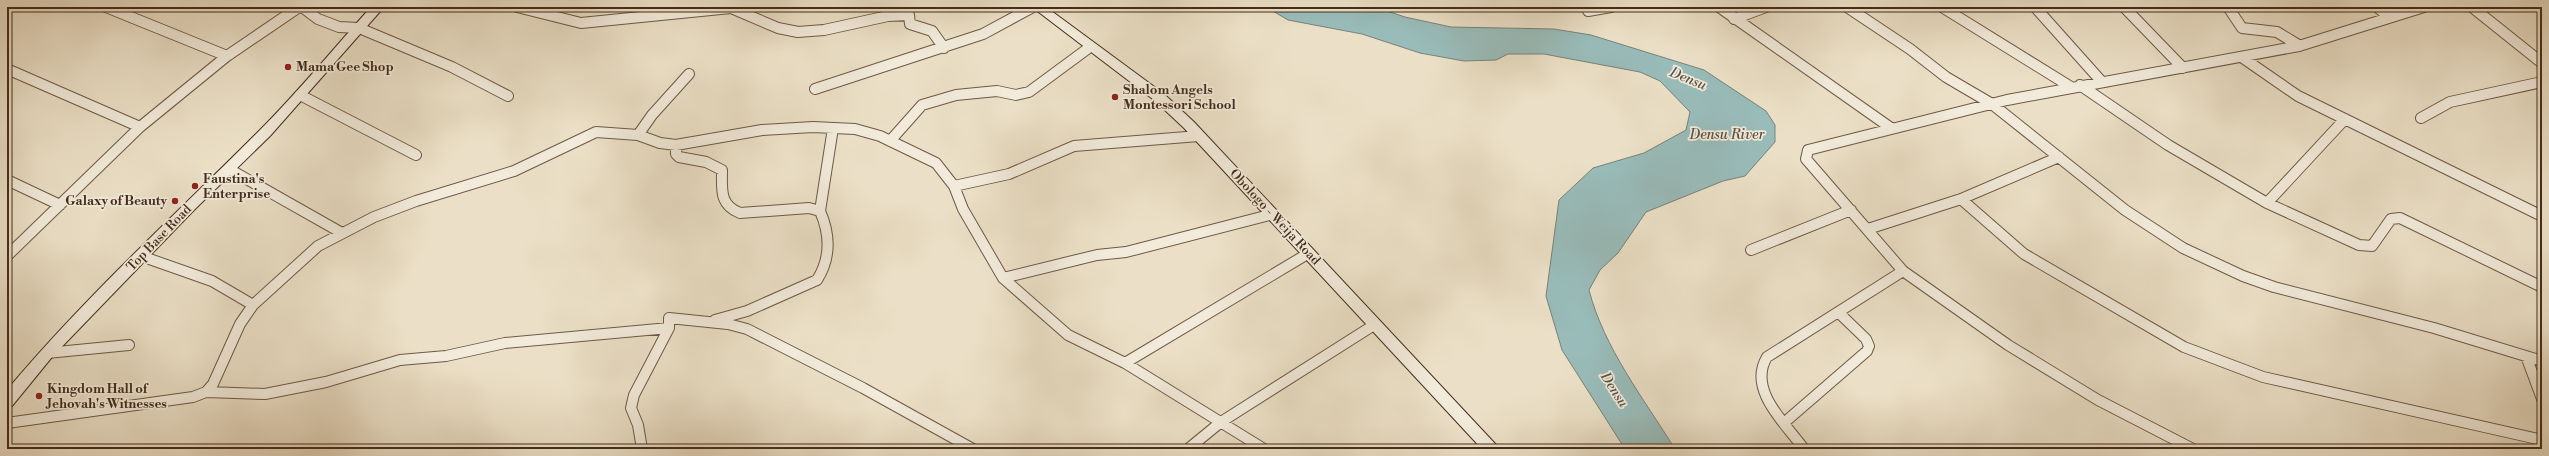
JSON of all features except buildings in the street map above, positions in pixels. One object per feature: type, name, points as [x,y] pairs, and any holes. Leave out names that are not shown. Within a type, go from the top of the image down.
[{"type":"street","points":[[106,7],[228,56]]},
{"type":"street","points":[[7,256],[140,127],[228,56],[300,7],[318,19],[339,27],[358,28],[467,74],[508,96]]},
{"type":"street","name":"Top Base Road","points":[[9,397],[47,353],[300,95],[378,7]]},
{"type":"street","points":[[517,7],[571,22],[581,23],[732,8],[750,14],[770,25],[803,32],[823,31],[887,16],[909,15],[910,24],[932,31],[944,48]]},
{"type":"street","points":[[887,7],[887,16]]},
{"type":"street","points":[[815,89],[893,62],[944,48],[1006,24],[1033,7]]},
{"type":"street","name":"Obologo - Weija Road","points":[[1038,7],[1159,97],[1199,136],[1273,214],[1374,325],[1492,449]]},
{"type":"street","points":[[1588,11],[1611,7]]},
{"type":"street","points":[[1719,7],[1891,128]]},
{"type":"street","points":[[1734,19],[1766,7]]},
{"type":"street","points":[[1847,7],[1910,49],[1946,77],[1992,104],[2125,210],[2183,248],[2243,276],[2274,287],[2434,328],[2542,361]]},
{"type":"street","points":[[1942,7],[2076,86],[2168,145],[2267,203],[2359,245],[2368,247],[2372,246],[2391,218],[2408,220],[2542,288]]},
{"type":"street","points":[[2035,7],[2102,82]]},
{"type":"street","points":[[2124,7],[2183,68]]},
{"type":"street","points":[[2228,7],[2238,25],[2242,28],[2277,32],[2300,46]]},
{"type":"street","points":[[2377,7],[2387,15]]},
{"type":"street","points":[[2193,449],[2092,396],[2008,344],[1903,271],[1806,159],[1808,150],[1817,146],[1891,128],[2076,86],[2243,58],[2300,46],[2322,40],[2387,15],[2424,7]]},
{"type":"street","points":[[2472,7],[2542,63]]},
{"type":"street","points":[[890,141],[922,105],[956,95],[997,91],[1016,95],[1029,92],[1090,47]]},
{"type":"street","points":[[2243,58],[2298,96],[2542,216]]},
{"type":"street","points":[[7,69],[140,127]]},
{"type":"street","points":[[638,135],[652,115],[689,74]]},
{"type":"street","points":[[2421,118],[2450,102],[2542,82]]},
{"type":"street","points":[[300,95],[416,155]]},
{"type":"street","points":[[2267,203],[2345,119]]},
{"type":"street","points":[[709,322],[747,311],[817,280],[825,270],[829,256],[824,219],[820,211],[833,128]]},
{"type":"street","points":[[206,392],[213,384],[240,324],[253,305],[318,246],[374,217],[416,201],[514,171],[596,132],[607,131],[638,135],[660,143],[676,145],[762,130],[833,128],[855,129],[890,141],[936,164],[954,186],[963,209],[1003,278],[1068,335],[1125,363],[1264,449]]},
{"type":"street","points":[[954,186],[1009,174],[1064,149],[1074,146],[1199,136]]},
{"type":"street","points":[[676,145],[676,154],[679,157],[711,163],[722,170],[721,194],[732,210],[740,213],[809,208],[820,211]]},
{"type":"street","points":[[1868,229],[1961,199],[2059,157]]},
{"type":"street","points":[[229,169],[342,233]]},
{"type":"street","points":[[7,180],[60,205]]},
{"type":"street","points":[[1961,199],[2024,254],[2184,347],[2219,362],[2263,377],[2542,440]]},
{"type":"street","points":[[1750,250],[1851,210]]},
{"type":"street","points":[[1003,278],[1097,255],[1126,252],[1273,214]]},
{"type":"street","points":[[1125,363],[1309,253]]},
{"type":"street","points":[[141,256],[212,282],[253,305]]},
{"type":"street","points":[[1804,449],[1763,390],[1760,372],[1762,364],[1767,357],[1839,313],[1903,271]]},
{"type":"street","points":[[1785,422],[1867,351],[1869,346],[1866,339],[1839,313]]},
{"type":"street","points":[[642,449],[638,425],[631,408],[634,395],[669,328],[669,318],[728,324],[747,329],[870,392],[973,449]]},
{"type":"street","points":[[1188,449],[1221,422],[1374,325]]},
{"type":"street","points":[[7,423],[193,397],[206,392],[265,394],[326,382],[400,360],[446,356],[505,344],[669,328]]},
{"type":"street","points":[[47,353],[129,345]]},
{"type":"street","points":[[2526,356],[2542,399]]},
{"type":"water","name":"Densu River","points":[[1266,7],[1375,7],[1405,17],[1451,27],[1554,29],[1591,35],[1704,70],[1766,111],[1775,125],[1775,142],[1745,176],[1723,181],[1646,212],[1618,253],[1600,270],[1589,290],[1604,332],[1615,353],[1675,449],[1625,449],[1562,350],[1546,296],[1559,200],[1593,168],[1644,153],[1686,130],[1690,112],[1660,81],[1640,72],[1544,54],[1508,54],[1496,60],[1464,61],[1420,53],[1362,34],[1288,20]]},
{"type":"place","name":"Mama Gee Shop","points":[[288,67]]},
{"type":"place","name":"Shalom Angels Montessori School","points":[[1115,97]]},
{"type":"place","name":"Faustina's Enterprise","points":[[195,186]]},
{"type":"place","name":"Galaxy of Beauty","points":[[175,201]]},
{"type":"place","name":"Kingdom Hall of Jehovah's Witnesses","points":[[39,396]]},
{"type":"water label","name":"Densu","points":[[1688,79]]},
{"type":"water label","name":"Densu","points":[[1614,390]]}]
